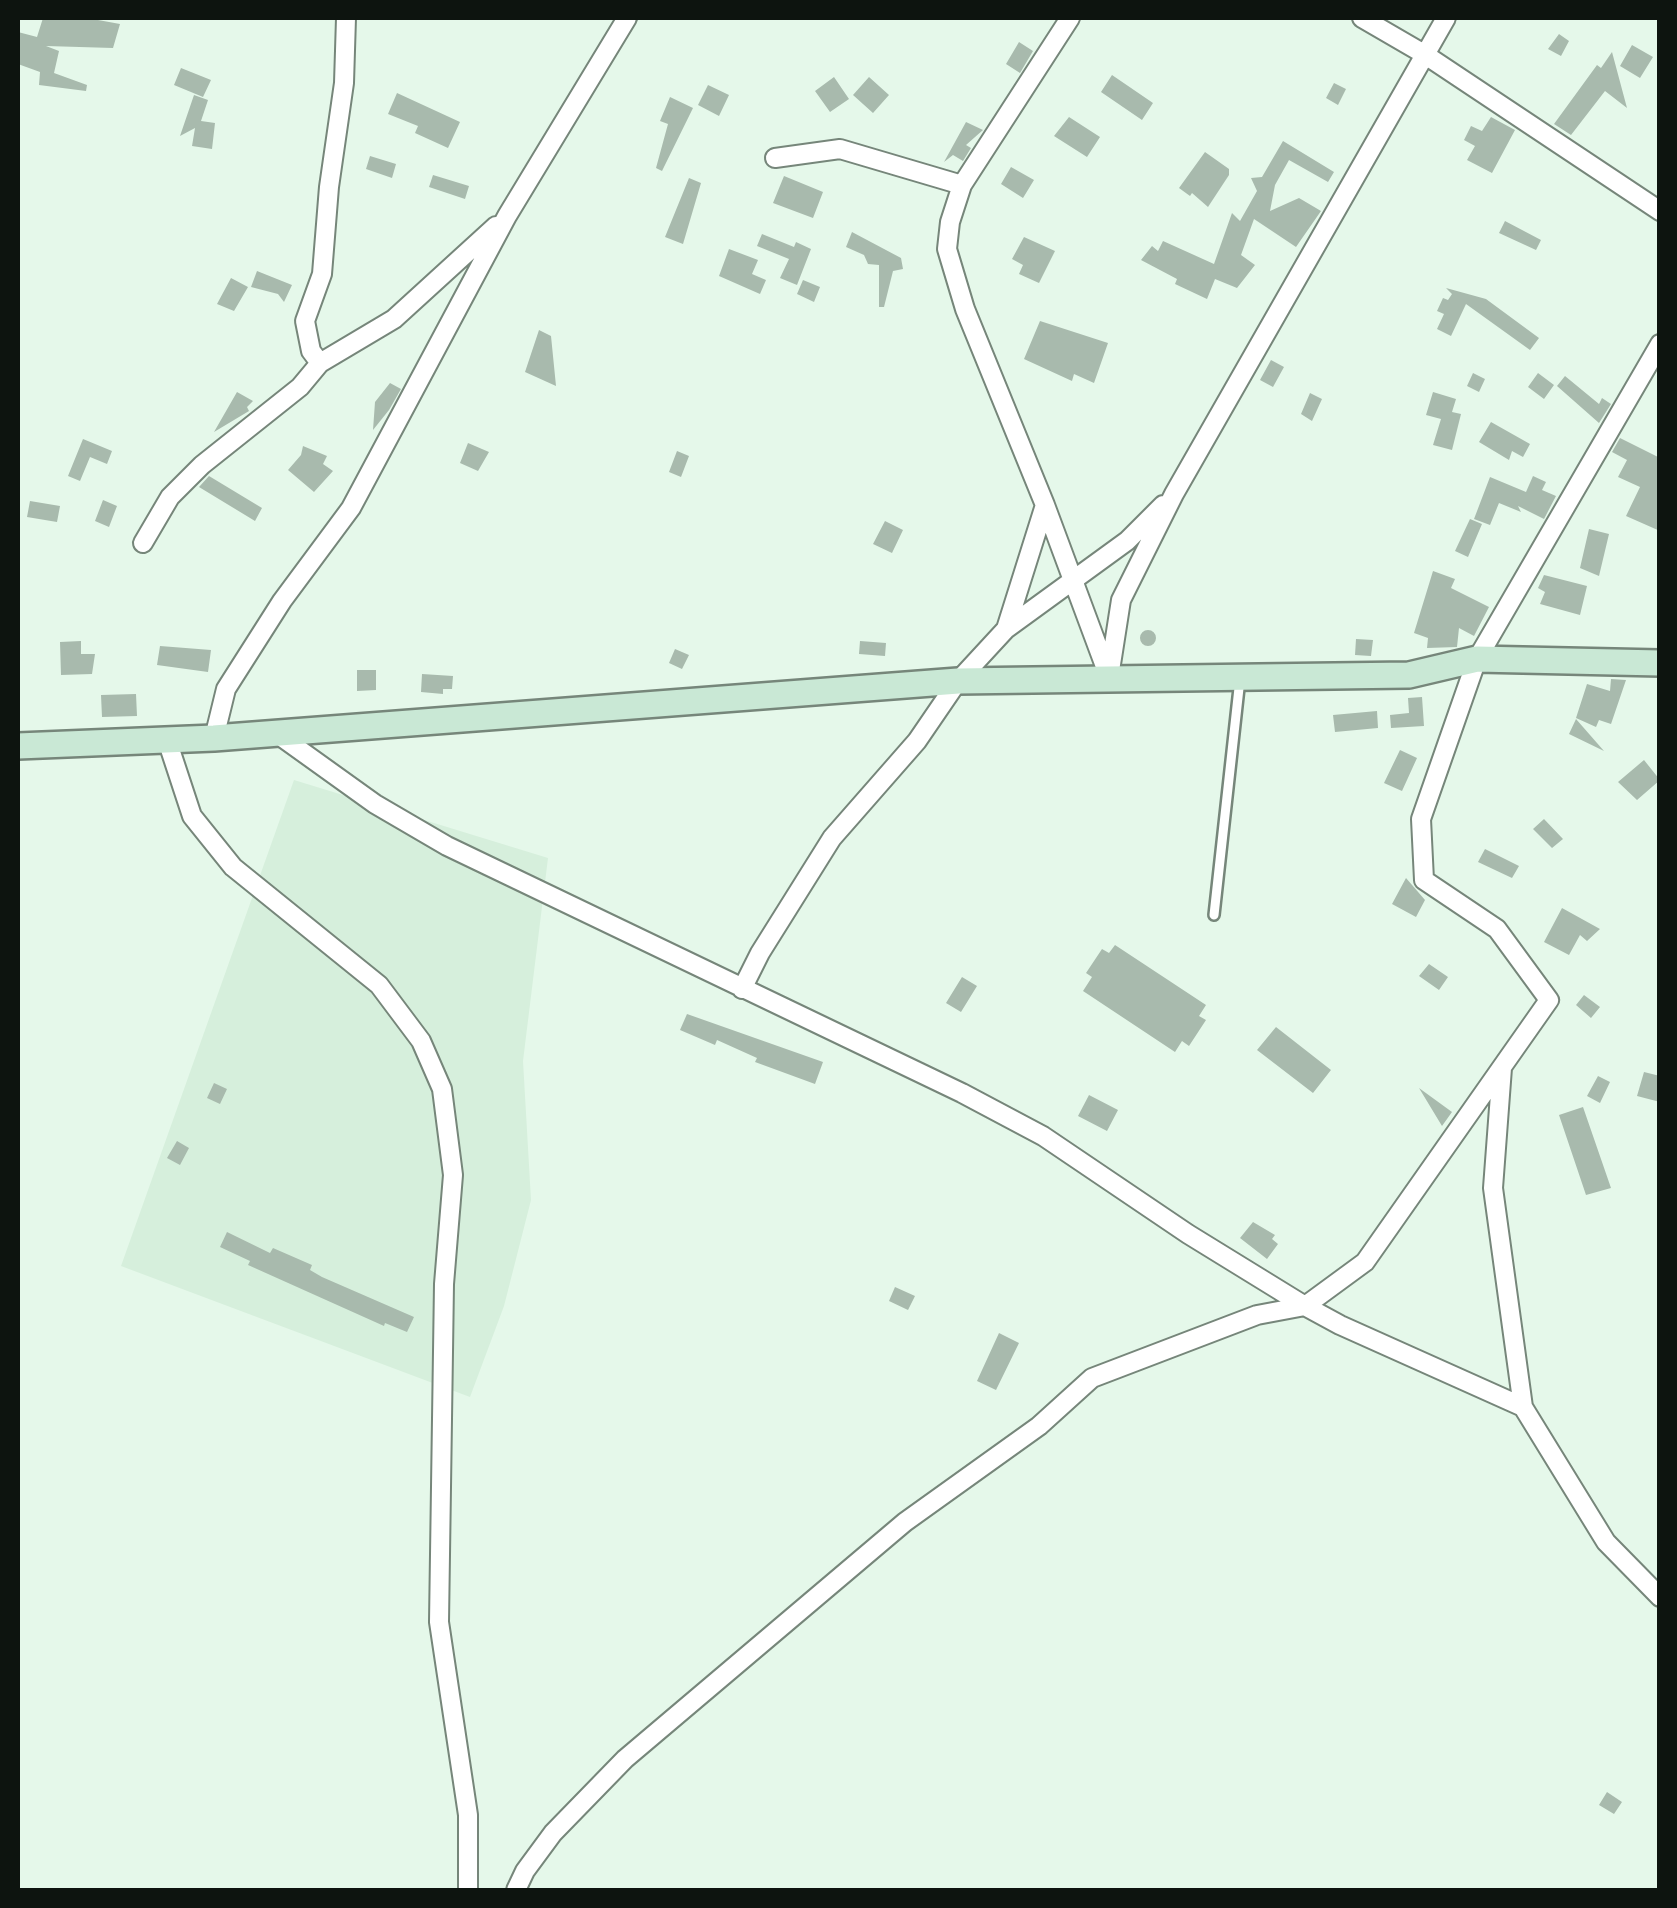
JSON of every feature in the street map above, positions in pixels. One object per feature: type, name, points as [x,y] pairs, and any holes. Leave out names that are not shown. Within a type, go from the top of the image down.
[{"type":"main road","points":[[18,746],[214,738],[958,681],[1409,676],[1477,659],[1660,663]]},
{"type":"street","points":[[320,363],[312,351],[305,321],[322,274],[344,83],[346,18]]},
{"type":"street","points":[[214,738],[226,690],[282,601],[351,508],[508,216],[627,18]]},
{"type":"street","points":[[1070,18],[962,185],[950,222],[948,249],[965,309],[1110,677]]},
{"type":"street","points":[[1362,18],[1424,54],[1660,211]]},
{"type":"street","points":[[1110,677],[1121,600],[1174,494],[1446,18]]},
{"type":"street","points":[[775,158],[840,149],[962,185]]},
{"type":"street","points":[[142,542],[170,496],[202,465],[300,387],[320,363],[394,319],[508,216]]},
{"type":"street","points":[[516,1890],[553,1833],[626,1759],[905,1522],[1040,1426],[1092,1378],[1257,1315],[1305,1306],[1366,1262],[1549,1000],[1498,928],[1424,880],[1421,819],[1477,659],[1660,344]]},
{"type":"street","points":[[742,989],[832,838],[917,741],[958,681],[1006,629],[1127,541],[1174,494]]},
{"type":"street","points":[[1006,629],[1045,505]]},
{"type":"street","points":[[276,733],[375,804],[447,846],[962,1093],[1043,1136],[1188,1234],[1340,1326],[1524,1408]]},
{"type":"street","points":[[167,740],[192,816],[233,867],[379,986],[420,1041],[442,1089],[454,1176],[444,1284],[439,1622],[468,1816],[468,1890]]},
{"type":"street","points":[[1502,1067],[1493,1188],[1524,1408],[1606,1542],[1660,1597]]},
{"type":"lane","points":[[1214,915],[1240,676]]},
{"type":"shaded area","points":[[294,780],[548,858],[523,1061],[531,1200],[504,1306],[470,1397],[121,1266]]},
{"type":"building","points":[[43,18],[87,18],[120,24],[113,48],[46,46],[59,51],[54,73],[87,85],[86,91],[39,85],[40,72],[18,64],[18,32],[37,37]]},
{"type":"building","points":[[1559,34],[1569,41],[1561,56],[1548,49]]},
{"type":"building","points":[[1019,42],[1033,51],[1020,73],[1006,64]]},
{"type":"building","points":[[1632,45],[1653,57],[1640,78],[1620,66]]},
{"type":"building","points":[[1612,52],[1627,108],[1605,91],[1571,135],[1554,124],[1597,65],[1601,68]]},
{"type":"building","points":[[181,68],[211,80],[203,97],[174,85]]},
{"type":"building","points":[[1112,75],[1153,103],[1142,120],[1101,92]]},
{"type":"building","points":[[834,77],[849,99],[830,112],[815,91]]},
{"type":"building","points":[[869,77],[889,95],[873,113],[853,95]]},
{"type":"building","points":[[1334,83],[1346,89],[1338,105],[1326,98]]},
{"type":"building","points":[[708,85],[729,95],[719,116],[698,105]]},
{"type":"building","points":[[397,93],[460,122],[448,148],[415,133],[418,126],[388,114]]},
{"type":"building","points":[[194,95],[208,100],[201,121],[215,123],[212,149],[192,146],[195,128],[180,136]]},
{"type":"building","points":[[670,97],[693,108],[662,171],[656,168],[668,124],[660,121]]},
{"type":"building","points":[[1069,117],[1100,137],[1087,157],[1054,136]]},
{"type":"building","points":[[1491,117],[1515,130],[1492,173],[1467,160],[1475,146],[1464,140],[1471,126],[1482,131]]},
{"type":"building","points":[[966,122],[983,130],[966,145],[971,148],[963,161],[953,155],[944,162]]},
{"type":"building","points":[[1283,141],[1334,172],[1328,182],[1289,160],[1275,185],[1270,211],[1299,198],[1321,211],[1296,247],[1254,219],[1241,255],[1255,265],[1237,288],[1215,279],[1207,299],[1175,284],[1177,279],[1141,260],[1152,246],[1158,251],[1163,241],[1214,264],[1232,213],[1240,221],[1257,191],[1251,178],[1262,177]]},
{"type":"building","points":[[1205,152],[1229,169],[1208,207],[1179,188]]},
{"type":"building","points":[[370,156],[396,164],[392,178],[366,169]]},
{"type":"building","points":[[1011,167],[1034,180],[1023,198],[1001,184]]},
{"type":"building","points":[[433,175],[469,186],[465,199],[429,187]]},
{"type":"building","points":[[784,176],[823,192],[813,218],[773,203]]},
{"type":"building","points":[[689,178],[701,183],[683,244],[665,237]]},
{"type":"building","points":[[1505,221],[1541,240],[1536,250],[1499,233]]},
{"type":"building","points":[[852,232],[901,258],[903,269],[893,271],[884,307],[879,307],[879,265],[868,264],[864,255],[846,247]]},
{"type":"building","points":[[762,234],[794,247],[796,242],[811,249],[797,285],[780,278],[789,259],[757,246]]},
{"type":"building","points":[[1024,237],[1055,251],[1039,283],[1019,274],[1023,265],[1012,259]]},
{"type":"building","points":[[729,249],[758,260],[752,274],[766,280],[760,294],[719,276]]},
{"type":"building","points":[[257,271],[292,285],[284,302],[278,294],[251,287]]},
{"type":"building","points":[[231,278],[248,287],[234,311],[217,304]]},
{"type":"building","points":[[803,280],[820,287],[814,302],[797,294]]},
{"type":"building","points":[[1446,288],[1486,299],[1539,338],[1530,350],[1466,304],[1451,336],[1437,329],[1444,314],[1437,311],[1443,298],[1448,300],[1452,294]]},
{"type":"building","points":[[1040,321],[1108,343],[1094,383],[1074,374],[1072,381],[1024,359]]},
{"type":"building","points":[[539,330],[551,336],[556,386],[525,372]]},
{"type":"building","points":[[1271,360],[1284,367],[1273,387],[1260,380]]},
{"type":"building","points":[[1473,373],[1485,379],[1479,392],[1467,386]]},
{"type":"building","points":[[1538,373],[1554,385],[1544,399],[1528,387]]},
{"type":"building","points":[[1565,376],[1599,404],[1602,398],[1611,404],[1599,423],[1557,386]]},
{"type":"building","points":[[390,383],[401,389],[373,430],[375,402]]},
{"type":"building","points":[[237,392],[253,401],[247,407],[249,411],[214,432]]},
{"type":"building","points":[[1433,392],[1456,399],[1452,412],[1461,414],[1452,450],[1433,445],[1441,419],[1426,415]]},
{"type":"building","points":[[1310,393],[1322,399],[1312,421],[1301,414]]},
{"type":"building","points":[[1491,422],[1530,444],[1523,457],[1512,451],[1509,460],[1479,442]]},
{"type":"building","points":[[1620,438],[1660,458],[1660,531],[1626,516],[1640,487],[1618,477],[1627,460],[1612,452]]},
{"type":"building","points":[[83,439],[112,451],[107,464],[90,457],[80,481],[68,476]]},
{"type":"building","points":[[468,443],[489,452],[478,471],[460,463]]},
{"type":"building","points":[[303,446],[327,456],[323,464],[333,471],[314,492],[288,470],[301,455]]},
{"type":"building","points":[[677,451],[689,456],[681,477],[669,472]]},
{"type":"building","points":[[209,476],[262,508],[255,521],[199,487]]},
{"type":"building","points":[[1533,476],[1546,482],[1542,490],[1556,496],[1544,519],[1518,506],[1521,512],[1499,503],[1490,525],[1474,519],[1490,477],[1526,492]]},
{"type":"building","points":[[103,500],[117,506],[109,527],[95,521]]},
{"type":"building","points":[[30,501],[60,506],[57,522],[27,517]]},
{"type":"building","points":[[1470,519],[1482,524],[1468,557],[1455,551]]},
{"type":"building","points":[[885,521],[903,530],[892,553],[873,544]]},
{"type":"building","points":[[1589,529],[1609,534],[1599,576],[1580,568]]},
{"type":"building","points":[[1433,571],[1455,579],[1451,588],[1489,607],[1474,636],[1459,628],[1457,647],[1427,648],[1428,638],[1414,633]]},
{"type":"building","points":[[1544,575],[1587,586],[1580,615],[1540,604],[1545,592],[1538,588]]},
{"type":"building","points":[[1148,630],[1156,638],[1148,646],[1140,638]]},
{"type":"building","points":[[1356,639],[1373,640],[1371,656],[1355,655]]},
{"type":"building","points":[[81,641],[81,654],[95,654],[92,674],[61,675],[60,642]]},
{"type":"building","points":[[860,641],[886,643],[885,656],[859,654]]},
{"type":"building","points":[[160,646],[211,650],[208,672],[157,665]]},
{"type":"building","points":[[675,649],[689,655],[682,669],[669,663]]},
{"type":"building","points":[[357,670],[376,670],[376,690],[357,691]]},
{"type":"building","points":[[422,674],[453,676],[452,689],[443,689],[443,694],[421,692]]},
{"type":"building","points":[[1611,679],[1626,680],[1611,724],[1599,720],[1596,727],[1576,718],[1587,684],[1610,691]]},
{"type":"building","points":[[136,694],[137,716],[102,717],[101,695]]},
{"type":"building","points":[[1422,697],[1424,726],[1391,728],[1390,715],[1409,713],[1408,698]]},
{"type":"building","points":[[1377,711],[1378,728],[1335,732],[1333,715]]},
{"type":"building","points":[[1576,719],[1604,751],[1569,734]]},
{"type":"building","points":[[1400,750],[1417,758],[1402,791],[1384,783]]},
{"type":"building","points":[[1644,760],[1660,780],[1637,800],[1618,782]]},
{"type":"building","points":[[1544,819],[1563,839],[1552,848],[1533,829]]},
{"type":"building","points":[[1485,849],[1519,866],[1512,878],[1478,862]]},
{"type":"building","points":[[1406,878],[1425,900],[1416,917],[1392,904]]},
{"type":"building","points":[[1562,908],[1600,929],[1587,941],[1580,935],[1569,955],[1544,942]]},
{"type":"building","points":[[1115,945],[1206,1005],[1199,1016],[1206,1020],[1189,1046],[1182,1041],[1175,1052],[1083,991],[1092,977],[1086,973],[1102,949],[1109,953]]},
{"type":"building","points":[[1429,964],[1448,977],[1439,990],[1419,976]]},
{"type":"building","points":[[962,977],[977,986],[961,1012],[946,1003]]},
{"type":"building","points":[[1584,995],[1600,1007],[1591,1018],[1576,1005]]},
{"type":"building","points":[[687,1014],[823,1062],[815,1084],[755,1062],[757,1058],[717,1040],[715,1045],[680,1030]]},
{"type":"building","points":[[1276,1027],[1331,1070],[1313,1093],[1257,1050]]},
{"type":"building","points":[[1644,1072],[1660,1076],[1660,1102],[1637,1096]]},
{"type":"building","points":[[1598,1076],[1610,1082],[1600,1103],[1587,1096]]},
{"type":"building","points":[[214,1083],[227,1089],[220,1104],[207,1098]]},
{"type":"building","points":[[1419,1088],[1452,1112],[1442,1126]]},
{"type":"building","points":[[1089,1095],[1118,1110],[1107,1131],[1078,1116]]},
{"type":"building","points":[[1583,1107],[1611,1188],[1586,1195],[1559,1115]]},
{"type":"building","points":[[177,1141],[189,1148],[180,1165],[167,1158]]},
{"type":"building","points":[[1253,1222],[1275,1235],[1272,1239],[1278,1244],[1267,1259],[1240,1238]]},
{"type":"building","points":[[227,1232],[270,1253],[273,1248],[312,1265],[310,1270],[322,1277],[414,1317],[407,1332],[385,1323],[384,1326],[248,1265],[250,1261],[220,1247]]},
{"type":"building","points":[[895,1287],[915,1296],[908,1310],[889,1301]]},
{"type":"building","points":[[999,1333],[1019,1343],[996,1390],[977,1381]]},
{"type":"building","points":[[1607,1792],[1622,1802],[1614,1814],[1599,1805]]}]
